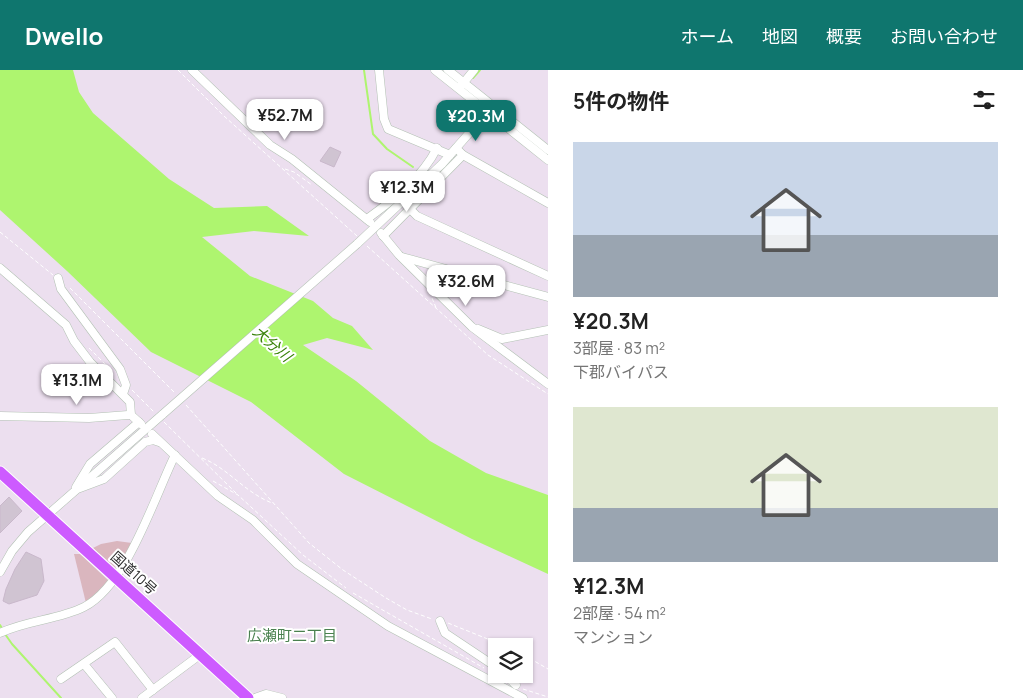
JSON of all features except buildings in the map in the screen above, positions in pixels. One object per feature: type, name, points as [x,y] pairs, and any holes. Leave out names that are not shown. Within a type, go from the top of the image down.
[{"type":"highway","name":"国道10号","points":[[0,472],[248,698]]},
{"type":"street","points":[[192,70],[270,145],[292,158],[368,220],[421,172],[437,148]]},
{"type":"street","points":[[379,70],[384,119],[388,129],[450,155]]},
{"type":"street","points":[[435,70],[461,86],[490,109],[548,160]]},
{"type":"street","points":[[448,70],[461,86]]},
{"type":"street","points":[[461,86],[474,70]]},
{"type":"street","points":[[0,572],[16,546],[47,514],[161,416],[422,184],[490,109]]},
{"type":"street","points":[[490,109],[548,150]]},
{"type":"street","points":[[456,148],[463,155],[548,203]]},
{"type":"street","points":[[463,155],[410,209],[382,234],[402,257],[472,327],[548,384]]},
{"type":"street","points":[[410,209],[418,216],[548,276]]},
{"type":"street","points":[[402,257],[548,297]]},
{"type":"street","points":[[0,268],[66,325],[81,351],[130,402],[132,415],[140,423],[90,464],[74,491]]},
{"type":"street","points":[[58,278],[61,289],[120,369],[126,384],[123,394]]},
{"type":"street","points":[[472,327],[502,339],[548,330]]},
{"type":"street","points":[[0,416],[89,418],[132,415]]},
{"type":"street","points":[[152,434],[218,496],[253,520],[297,564],[388,626],[523,698]]},
{"type":"street","points":[[74,491],[104,479],[145,442],[152,440],[163,444]]},
{"type":"street","points":[[3,631],[72,612],[98,597],[116,576],[137,537],[174,455]]},
{"type":"street","points":[[440,621],[445,633],[488,662]]},
{"type":"street","points":[[61,680],[115,642],[152,690]]},
{"type":"street","points":[[142,698],[201,654]]},
{"type":"street","points":[[84,664],[112,698]]},
{"type":"street","points":[[255,698],[266,694],[282,698]]},
{"type":"path","points":[[0,232],[78,294],[174,392]]},
{"type":"path","points":[[86,345],[113,371]]},
{"type":"path","points":[[126,384],[161,416],[238,495],[303,555],[346,589],[393,618],[486,669]]},
{"type":"path","points":[[181,400],[202,421],[298,534],[343,570],[407,610],[455,625],[488,639]]},
{"type":"path","points":[[201,458],[212,462],[256,497],[272,503]]},
{"type":"path","points":[[207,478],[238,495]]},
{"type":"path","points":[[533,660],[548,669]]},
{"type":"path","points":[[516,685],[528,692],[548,697]]},
{"type":"shaded area","points":[[117,541],[132,543],[117,569],[93,548],[101,544]]},
{"type":"shaded area","points":[[74,554],[80,554],[109,581],[86,603]]},
{"type":"water","name":"大分川","points":[[0,70],[73,70],[79,92],[93,113],[169,179],[214,208],[267,206],[309,236],[254,231],[202,237],[250,276],[313,301],[333,318],[352,326],[373,350],[327,338],[303,345],[356,381],[430,441],[486,473],[548,495],[548,574],[472,539],[344,474],[251,402],[151,352],[0,210]]},
{"type":"waterway","points":[[364,70],[373,134],[387,149],[413,167]]},
{"type":"waterway","points":[[473,78],[480,70]]},
{"type":"waterway","points":[[0,625],[3,630]]},
{"type":"waterway","points":[[5,634],[61,698]]},
{"type":"district","name":"広瀬町二丁目","points":[[292,636]]}]
